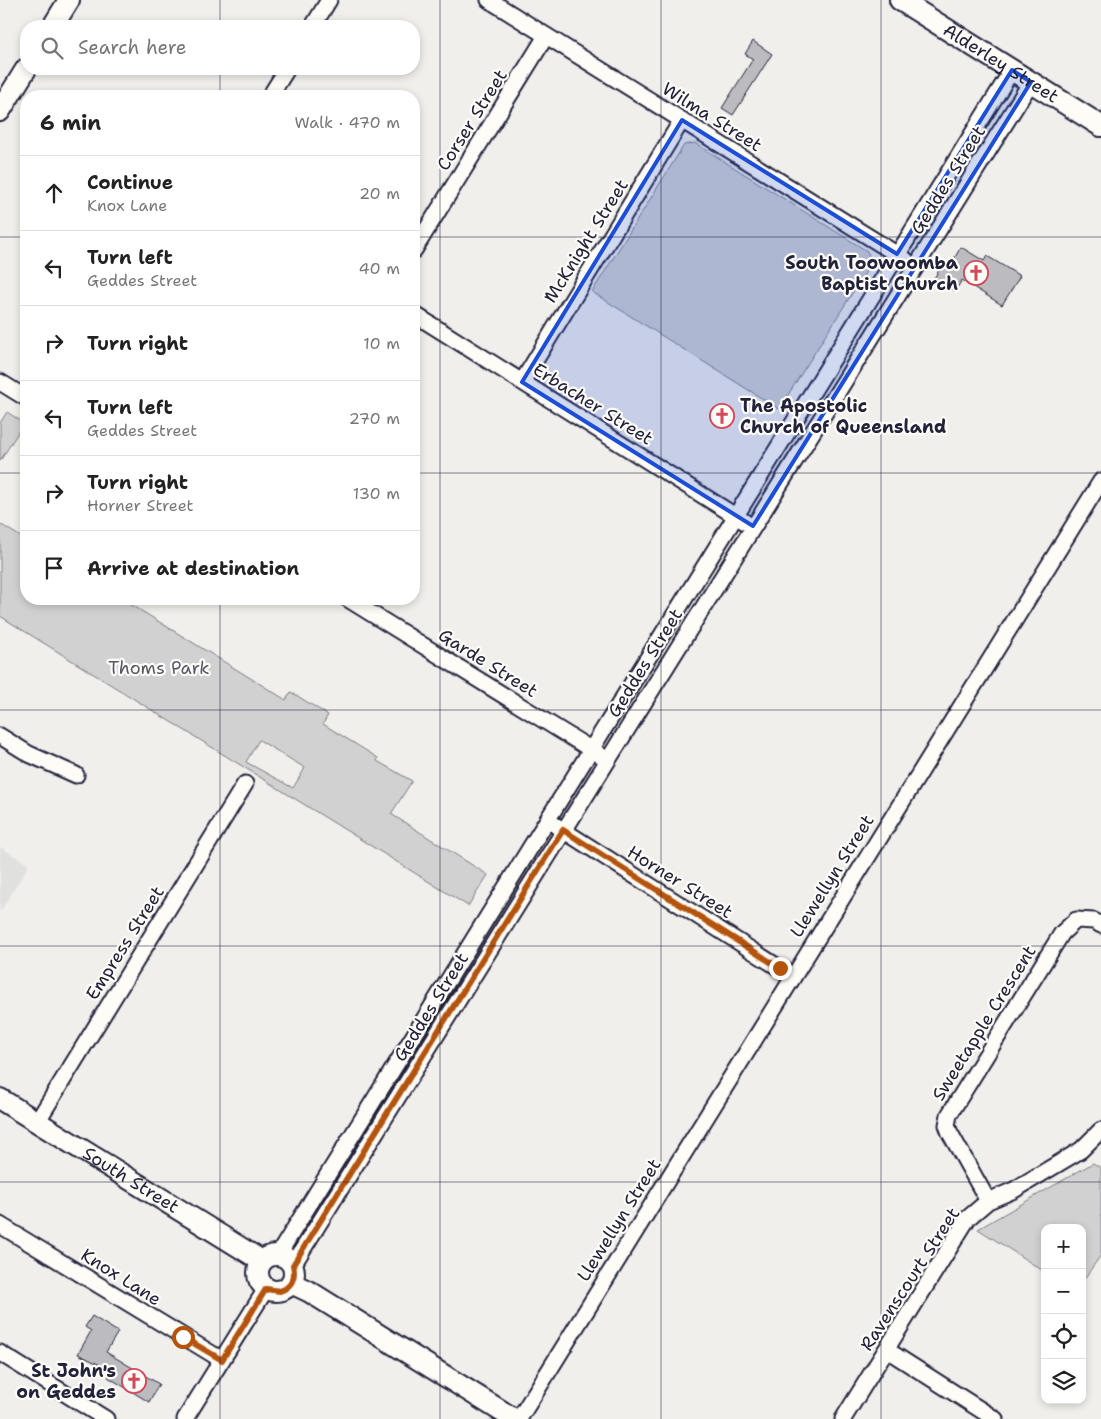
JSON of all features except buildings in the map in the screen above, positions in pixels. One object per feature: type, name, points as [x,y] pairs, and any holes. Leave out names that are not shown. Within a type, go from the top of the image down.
[{"type":"street","points":[[57,20],[69,0]]},
{"type":"street","points":[[317,20],[329,0]]},
{"type":"street","name":"Wilma Street","points":[[489,0],[916,266]]},
{"type":"street","name":"Alderley Street","points":[[900,0],[1101,126]]},
{"type":"street","name":"Corser Street","points":[[420,240],[546,36]]},
{"type":"street","name":"Geddes Street","points":[[281,1266],[384,1084],[1012,70]]},
{"type":"street","points":[[0,110],[22,75]]},
{"type":"street","points":[[274,90],[282,75]]},
{"type":"street","name":"Geddes Street","points":[[281,1266],[399,1094],[1031,82]]},
{"type":"street","name":"McKnight Street","points":[[522,382],[682,120]]},
{"type":"street","name":"Erbacher Street","points":[[420,318],[753,526]]},
{"type":"street","points":[[0,382],[20,394]]},
{"type":"street","name":"Llewellyn Street","points":[[519,1419],[792,976],[1101,481]]},
{"type":"street","name":"Garde Street","points":[[358,605],[607,760]]},
{"type":"street","points":[[0,736],[29,754],[76,776]]},
{"type":"street","name":"Empress Street","points":[[36,1122],[245,784]]},
{"type":"street","name":"Horner Street","points":[[547,820],[792,976]]},
{"type":"street","name":"Sweetapple Crescent","points":[[988,1201],[950,1133],[947,1125],[949,1115],[1062,934],[1076,920],[1094,921],[1101,925]]},
{"type":"street","points":[[384,1084],[399,1094]]},
{"type":"street","name":"South Street","points":[[0,1099],[281,1266],[310,1292],[514,1419]]},
{"type":"street","name":"Ravenscourt Street","points":[[843,1419],[968,1218],[988,1201],[1014,1190],[1081,1150],[1101,1130]]},
{"type":"street","name":"Knox Lane","points":[[0,1225],[222,1360]]},
{"type":"street","points":[[281,1266],[280,1291],[266,1289],[257,1275],[281,1266]]},
{"type":"street","points":[[186,1419],[266,1289]]},
{"type":"street","points":[[886,1350],[995,1419]]},
{"type":"street","points":[[0,1353],[106,1419]]},
{"type":"highlighted area","points":[[1012,70],[1031,82],[753,526],[522,382],[682,120],[897,254]]},
{"type":"shaded area","points":[[0,847],[29,865],[0,912]]},
{"type":"green space","points":[[695,143],[867,251],[872,262],[779,409],[592,292],[684,145]]},
{"type":"green space","points":[[7,412],[20,420],[20,429],[0,461],[0,423]]},
{"type":"green space","name":"Thoms Park","points":[[0,524],[20,536],[20,605],[132,605],[286,700],[291,692],[328,715],[323,724],[378,758],[377,761],[412,781],[391,814],[488,875],[468,906],[0,616]],"holes":[[[259,740],[305,768],[293,788],[246,762]]]},
{"type":"green space","points":[[1093,1163],[1101,1168],[1101,1255],[1086,1276],[1086,1224],[1041,1224],[1041,1269],[978,1229]]},
{"type":"place","name":"South Toowoomba Baptist Church","points":[[976,273]]},
{"type":"place","name":"The Apostolic Church of Queensland","points":[[722,416]]},
{"type":"place","name":"St John's on Geddes","points":[[134,1381]]},
{"type":"route","points":[[183,1337],[222,1360],[266,1289],[275,1292],[280,1291],[291,1283],[294,1274],[293,1265],[563,830],[780,968]]}]
